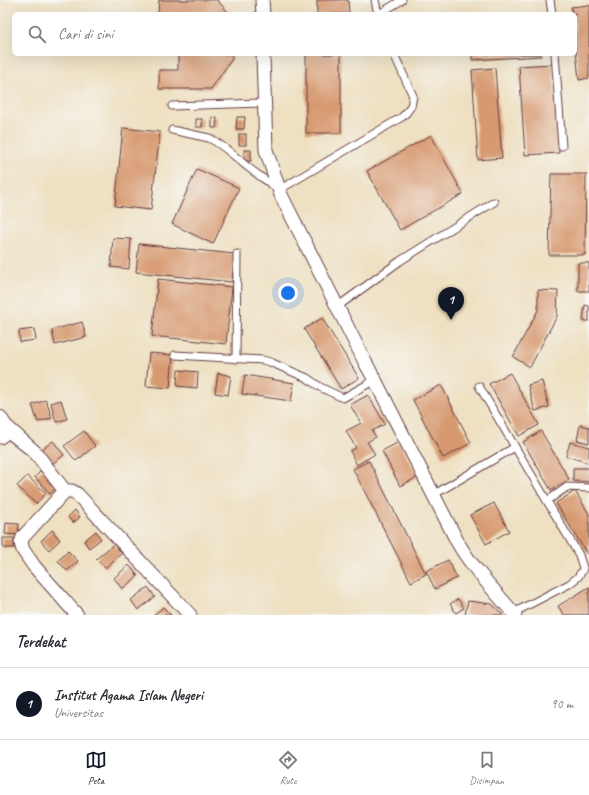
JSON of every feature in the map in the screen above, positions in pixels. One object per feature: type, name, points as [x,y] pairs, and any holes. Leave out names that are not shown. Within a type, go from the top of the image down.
[{"type":"street","points":[[262,0],[263,12]]},
{"type":"street","points":[[263,56],[266,150],[279,190],[365,362],[466,556],[514,614]]},
{"type":"street","points":[[0,417],[5,425],[35,452],[66,491]]},
{"type":"street","points":[[0,437],[4,434],[6,429],[35,452]]},
{"type":"street","points":[[78,615],[34,566],[23,550],[21,543],[23,538],[66,491],[72,491],[77,494],[190,615]]},
{"type":"lane","points":[[375,0],[378,12]]},
{"type":"lane","points":[[381,12],[402,0]]},
{"type":"lane","points":[[550,0],[552,12]]},
{"type":"lane","points":[[172,130],[214,140],[248,168],[279,190],[408,112],[413,96],[395,56]]},
{"type":"lane","points":[[555,56],[562,146]]},
{"type":"lane","points":[[172,106],[264,103]]},
{"type":"lane","points":[[338,307],[400,261],[494,202]]},
{"type":"lane","points":[[236,359],[237,254]]},
{"type":"lane","points":[[175,356],[262,360],[307,378],[320,387],[343,398],[375,380]]},
{"type":"lane","points":[[479,386],[579,556],[582,564],[582,571],[578,577],[569,584],[514,614]]},
{"type":"lane","points":[[433,495],[515,447]]},
{"type":"lane","points":[[547,501],[567,487],[589,488]]},
{"type":"building","points":[[159,0],[217,0],[228,12],[158,12]]},
{"type":"building","points":[[317,0],[348,0],[349,12],[317,12]]},
{"type":"building","points":[[589,5],[589,78],[579,80],[576,56],[577,12],[572,12],[571,7]]},
{"type":"building","points":[[178,56],[232,56],[232,59],[211,89],[159,89],[159,70],[178,70]]},
{"type":"building","points":[[306,56],[341,56],[341,133],[306,133]]},
{"type":"building","points":[[472,56],[541,56],[472,60]]},
{"type":"building","points":[[553,64],[559,153],[525,155],[519,66]]},
{"type":"building","points":[[495,68],[502,158],[478,160],[472,70]]},
{"type":"building","points":[[212,117],[217,118],[216,128],[212,128]]},
{"type":"building","points":[[237,117],[245,117],[244,129],[236,129]]},
{"type":"building","points":[[196,119],[202,119],[202,127],[196,127]]},
{"type":"building","points":[[123,128],[160,132],[151,210],[115,206]]},
{"type":"building","points":[[239,134],[246,134],[246,145],[239,145]]},
{"type":"building","points":[[431,135],[463,194],[400,230],[367,171]]},
{"type":"building","points":[[244,150],[251,150],[251,161],[244,161]]},
{"type":"building","points":[[197,169],[239,188],[213,244],[172,224]]},
{"type":"building","points":[[551,174],[586,174],[585,255],[549,255]]},
{"type":"building","points":[[113,238],[131,239],[129,269],[111,267]]},
{"type":"building","points":[[139,244],[234,254],[232,282],[136,272]]},
{"type":"building","points":[[578,263],[589,263],[589,291],[578,291]]},
{"type":"building","points":[[158,279],[232,287],[226,344],[152,336]]},
{"type":"building","points":[[538,290],[558,291],[557,316],[530,367],[513,357],[538,310]]},
{"type":"building","points":[[585,305],[589,306],[589,321],[583,321]]},
{"type":"building","points":[[322,318],[359,378],[341,389],[304,329]]},
{"type":"building","points":[[82,322],[86,337],[55,345],[52,330]]},
{"type":"building","points":[[34,329],[36,340],[20,342],[19,331]]},
{"type":"building","points":[[149,353],[173,355],[170,388],[146,386]]},
{"type":"building","points":[[178,370],[198,372],[197,388],[177,386]]},
{"type":"building","points":[[218,373],[231,376],[228,395],[215,393]]},
{"type":"building","points":[[510,373],[539,425],[519,436],[489,384]]},
{"type":"building","points":[[245,375],[294,383],[291,401],[242,394]]},
{"type":"building","points":[[542,381],[549,407],[535,411],[528,385]]},
{"type":"building","points":[[441,385],[471,443],[443,458],[413,400]]},
{"type":"building","points":[[368,395],[385,424],[372,431],[376,437],[367,442],[375,454],[357,465],[350,451],[356,448],[346,431],[361,423],[350,405]]},
{"type":"building","points":[[46,400],[52,418],[38,422],[32,405]]},
{"type":"building","points":[[61,400],[67,419],[56,422],[51,403]]},
{"type":"building","points":[[580,425],[589,427],[589,443],[577,440]]},
{"type":"building","points":[[84,431],[95,446],[76,461],[64,446]]},
{"type":"building","points":[[541,431],[569,479],[551,490],[523,442]]},
{"type":"building","points":[[53,441],[64,455],[52,464],[41,450]]},
{"type":"building","points":[[399,442],[418,477],[400,486],[382,451]]},
{"type":"building","points":[[570,442],[589,447],[589,463],[566,456]]},
{"type":"building","points":[[369,461],[426,574],[411,582],[353,469]]},
{"type":"building","points":[[44,468],[59,485],[50,494],[35,477]]},
{"type":"building","points":[[573,468],[589,468],[589,482],[573,481]]},
{"type":"building","points":[[27,476],[46,493],[36,504],[17,486]]},
{"type":"building","points":[[575,491],[589,514],[589,553],[587,554],[556,503]]},
{"type":"building","points":[[494,503],[509,531],[486,544],[470,515]]},
{"type":"building","points":[[75,510],[80,517],[73,523],[68,517]]},
{"type":"building","points":[[6,523],[19,524],[18,535],[5,534]]},
{"type":"building","points":[[52,530],[60,540],[49,550],[41,541]]},
{"type":"building","points":[[96,531],[101,539],[89,548],[84,541]]},
{"type":"building","points":[[3,538],[14,538],[14,548],[3,548]]},
{"type":"building","points":[[114,544],[122,553],[105,568],[96,559]]},
{"type":"building","points":[[68,551],[78,561],[67,571],[58,561]]},
{"type":"building","points":[[448,560],[457,578],[435,589],[426,571]]},
{"type":"building","points":[[129,565],[138,576],[122,589],[114,578]]},
{"type":"building","points":[[148,587],[155,597],[138,610],[131,600]]},
{"type":"building","points":[[589,587],[589,615],[564,615],[558,606]]},
{"type":"building","points":[[458,599],[464,608],[456,613],[450,604]]},
{"type":"building","points":[[468,601],[492,604],[503,615],[465,615]]},
{"type":"building","points":[[163,607],[171,615],[154,615]]},
{"type":"place","name":"Institut Agama Islam Negeri","points":[[451,320]]}]
